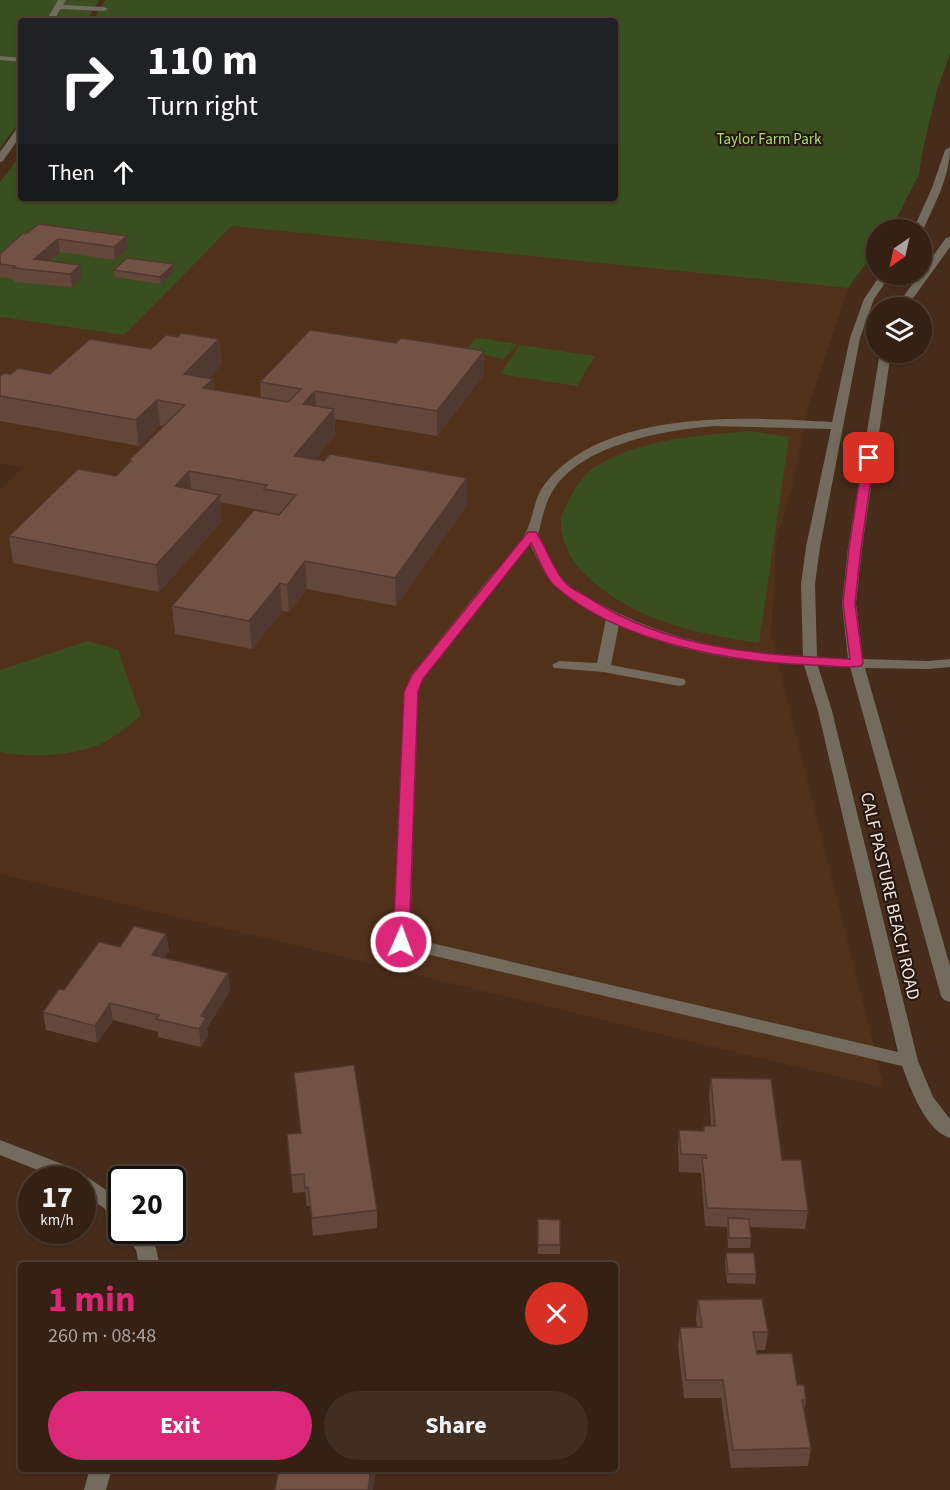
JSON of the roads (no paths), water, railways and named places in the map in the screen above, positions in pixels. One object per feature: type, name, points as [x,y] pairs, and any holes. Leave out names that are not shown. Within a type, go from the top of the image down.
[{"type":"street","points":[[98,18],[111,0]]},
{"type":"street","points":[[52,18],[60,3],[104,9]]},
{"type":"street","points":[[0,58],[18,60]]},
{"type":"street","points":[[2,154],[18,133]]},
{"type":"street","points":[[923,219],[938,188],[950,150]]},
{"type":"street","points":[[938,188],[950,190]]},
{"type":"street","points":[[908,297],[950,240]]},
{"type":"street","name":"CALF PASTURE BEACH ROAD","points":[[879,285],[862,314],[837,426],[808,584],[810,662],[825,711],[909,1061],[919,1089],[933,1115],[950,1131]]},
{"type":"street","name":"CALF PASTURE BEACH ROAD","points":[[884,363],[855,548],[849,603],[857,663],[950,996]]},
{"type":"street","points":[[837,426],[743,420],[681,423],[621,438],[574,462],[546,492],[532,534],[416,678],[411,692],[401,942],[909,1061]]},
{"type":"street","points":[[532,534],[559,584],[613,619],[684,643],[735,654],[810,662],[950,663]]},
{"type":"street","points":[[603,668],[613,619]]},
{"type":"street","points":[[559,665],[603,668],[679,682]]},
{"type":"street","points":[[0,1147],[48,1166]]},
{"type":"street","points":[[143,1244],[149,1262]]},
{"type":"street","points":[[94,1490],[99,1472]]},
{"type":"park label","name":"Taylor Farm Park","points":[[769,139]]}]
